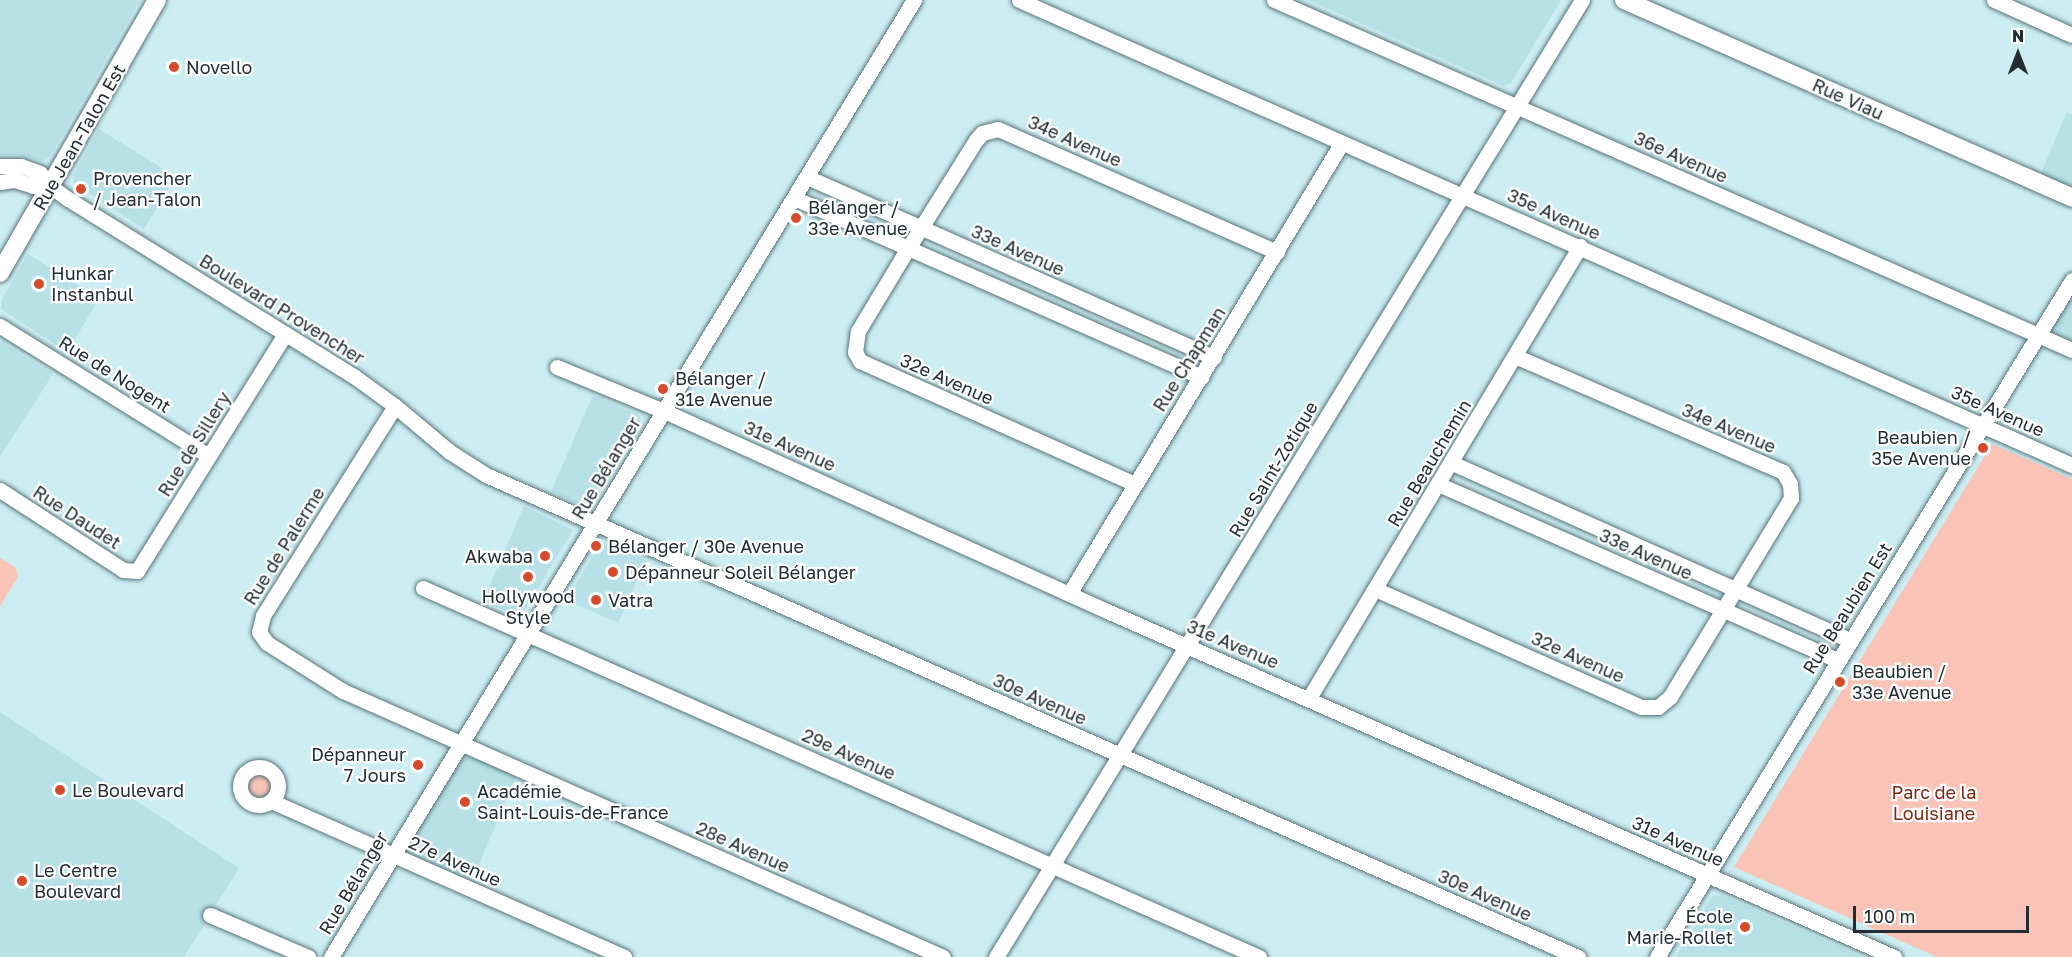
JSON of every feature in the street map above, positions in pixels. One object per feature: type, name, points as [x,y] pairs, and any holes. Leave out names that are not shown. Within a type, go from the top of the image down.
[{"type":"main road","name":"Rue Jean-Talon Est","points":[[0,273],[157,0]]},
{"type":"main road","name":"Rue Viau","points":[[1624,0],[2072,198]]},
{"type":"street","name":"Rue Bélanger","points":[[331,957],[914,0]]},
{"type":"street","name":"35e Avenue","points":[[1019,0],[2072,465]]},
{"type":"street","name":"36e Avenue","points":[[1274,0],[2072,350]]},
{"type":"street","name":"Rue Saint-Zotique","points":[[996,957],[1188,646],[1461,194],[1582,0]]},
{"type":"street","points":[[1994,0],[2072,35]]},
{"type":"street","name":"34e Avenue","points":[[908,249],[976,140],[982,133],[998,129],[1278,252]]},
{"type":"street","name":"Rue Chapman","points":[[1069,594],[1278,252],[1341,144]]},
{"type":"street","name":"Boulevard Provencher","points":[[0,166],[17,165],[34,170],[50,186],[355,377],[450,452],[486,475]]},
{"type":"street","name":"33e Avenue","points":[[807,177],[1214,357]]},
{"type":"street","name":"Boulevard Provencher","points":[[0,182],[15,180],[33,186],[50,186]]},
{"type":"street","points":[[794,198],[1201,377]]},
{"type":"street","name":"Rue Beauchemin","points":[[1309,698],[1452,463],[1580,246]]},
{"type":"street","name":"32e Avenue","points":[[908,249],[858,331],[855,352],[860,361],[1135,484]]},
{"type":"street","name":"Rue Beaubien Est","points":[[1657,957],[2072,280]]},
{"type":"street","name":"Rue de Nogent","points":[[0,326],[209,456]]},
{"type":"street","name":"Rue de Sillery","points":[[134,572],[144,563],[285,334]]},
{"type":"street","name":"34e Avenue","points":[[1515,356],[1783,472],[1790,484],[1791,498],[1722,608]]},
{"type":"street","name":"31e Avenue","points":[[557,367],[664,411],[1069,594],[1894,957]]},
{"type":"street","name":"Rue de Palerme","points":[[394,406],[263,616],[259,632],[271,646],[343,691],[460,745]]},
{"type":"street","name":"33e Avenue","points":[[1452,463],[1850,640]]},
{"type":"street","name":"30e Avenue","points":[[486,475],[1578,957]]},
{"type":"street","name":"33e Avenue","points":[[1438,484],[1837,660]]},
{"type":"street","name":"Rue Daudet","points":[[0,490],[123,570],[134,572]]},
{"type":"street","name":"29e Avenue","points":[[423,588],[1259,957]]},
{"type":"street","name":"32e Avenue","points":[[1375,589],[1641,707],[1658,707],[1670,697],[1722,608]]},
{"type":"street","name":"28e Avenue","points":[[460,745],[943,957]]},
{"type":"street","name":"27e Avenue","points":[[271,801],[624,957]]},
{"type":"street","points":[[210,915],[308,957]]},
{"type":"shaded area","points":[[0,0],[140,0],[51,155],[43,161],[15,155],[0,156]]},
{"type":"shaded area","points":[[1308,0],[1561,0],[1511,83],[1504,86]]},
{"type":"shaded area","points":[[2067,112],[2072,114],[2072,199],[2037,182]]},
{"type":"shaded area","points":[[99,129],[176,177],[144,229],[73,183],[74,174]]},
{"type":"shaded area","points":[[28,254],[99,299],[67,352],[1,309],[1,301]]},
{"type":"shaded area","points":[[2072,277],[2072,346],[2044,333]]},
{"type":"shaded area","points":[[0,341],[53,374],[0,456]]},
{"type":"shaded area","points":[[593,395],[638,415],[641,419],[589,504],[584,506],[551,492]]},
{"type":"shaded area","points":[[524,506],[573,530],[523,613],[518,616],[483,601]]},
{"type":"shaded area","points":[[601,543],[646,560],[618,623],[566,600]]},
{"type":"shaded area","name":"Le Boulevard","points":[[0,712],[239,868],[184,957],[0,957]]},
{"type":"shaded area","name":"Académie Saint-Louis-de-France","points":[[460,745],[519,769],[469,888],[392,855]]},
{"type":"shaded area","name":"École Marie-Rollet","points":[[1720,894],[1863,957],[1676,957],[1713,895],[1717,897]]},
{"type":"green space","name":"Parc de la Louisiane","points":[[1992,444],[2072,479],[2072,957],[1937,957],[1734,867]]},
{"type":"green space","points":[[0,558],[16,568],[18,577],[0,606]]},
{"type":"green space","points":[[254,774],[264,774],[271,781],[271,791],[264,798],[254,798],[247,791],[247,781]]},
{"type":"place","name":"Novello","points":[[174,67]]},
{"type":"place","name":"Provencher / Jean-Talon","points":[[81,189]]},
{"type":"place","name":"Bélanger / 33e Avenue","points":[[796,218]]},
{"type":"place","name":"Hunkar Instanbul","points":[[39,284]]},
{"type":"place","name":"Bélanger / 31e Avenue","points":[[663,389]]},
{"type":"place","name":"Beaubien / 35e Avenue","points":[[1983,448]]},
{"type":"place","name":"Bélanger / 30e Avenue","points":[[596,546]]},
{"type":"place","name":"Akwaba","points":[[545,556]]},
{"type":"place","name":"Dépanneur Soleil Bélanger","points":[[613,572]]},
{"type":"place","name":"Hollywood Style","points":[[528,577]]},
{"type":"place","name":"Vatra","points":[[596,600]]},
{"type":"place","name":"Beaubien / 33e Avenue","points":[[1840,682]]},
{"type":"place","name":"Dépanneur 7 Jours","points":[[418,765]]},
{"type":"place","name":"Le Boulevard","points":[[60,790]]},
{"type":"place","name":"Académie Saint-Louis-de-France","points":[[465,802]]},
{"type":"place","name":"Le Centre Boulevard","points":[[22,881]]},
{"type":"place","name":"École Marie-Rollet","points":[[1745,927]]}]
